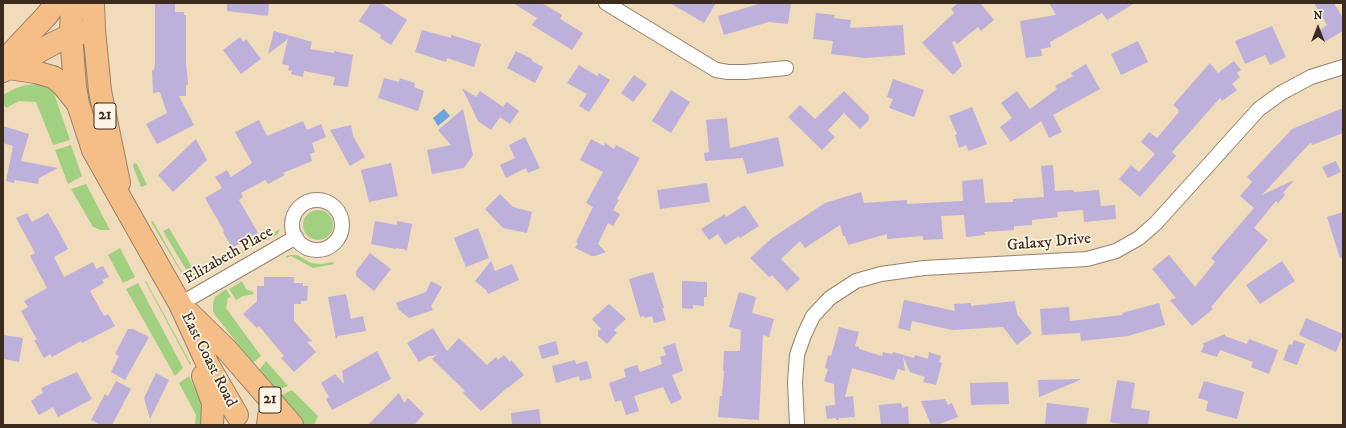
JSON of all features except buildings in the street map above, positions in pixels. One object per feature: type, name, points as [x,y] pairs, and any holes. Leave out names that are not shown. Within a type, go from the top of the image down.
[{"type":"main road","points":[[5,67],[56,3]]},
{"type":"main road","name":"East Coast Road","points":[[72,3],[72,62],[78,104],[93,150],[180,304],[207,363],[237,420]]},
{"type":"main road","name":"East Coast Road","points":[[94,3],[94,30],[104,113],[122,200]]},
{"type":"main road","points":[[5,67],[71,35],[94,30]]},
{"type":"main road","points":[[5,67],[53,77],[62,84],[78,104]]},
{"type":"main road","points":[[180,304],[248,385],[269,418]]},
{"type":"main road","points":[[180,304],[193,354],[206,381],[213,403],[212,425]]},
{"type":"main road","name":"East Coast Road","points":[[180,304],[227,350],[292,425]]},
{"type":"main road","name":"21","points":[[237,420],[242,407],[251,403],[269,418]]},
{"type":"street","points":[[606,3],[716,70],[745,72],[786,68]]},
{"type":"street","name":"Galaxy Drive","points":[[797,425],[795,382],[797,354],[813,316],[830,298],[856,281],[881,274],[924,268],[1087,259],[1116,251],[1139,238],[1156,223],[1259,109],[1281,93],[1311,77],[1343,67]]},
{"type":"street","name":"Elizabeth Place","points":[[180,304],[296,238]]},
{"type":"green space","points":[[38,84],[49,88],[54,93],[70,140],[53,145],[36,102],[19,101],[6,108],[3,103],[3,95],[16,88]]},
{"type":"green space","points":[[71,145],[82,176],[68,184],[55,150]]},
{"type":"green space","points":[[134,163],[137,164],[147,185],[141,187],[133,166]]},
{"type":"green space","points":[[86,184],[110,230],[101,230],[93,227],[71,189]]},
{"type":"green space","points":[[318,210],[324,211],[332,219],[332,231],[324,239],[318,240],[312,239],[304,231],[303,225],[304,219],[312,211]]},
{"type":"green space","points":[[152,221],[180,269],[189,279],[185,277],[179,269],[151,222]]},
{"type":"green space","points":[[169,228],[195,272],[201,273],[280,229],[278,234],[202,276],[193,275],[185,268],[163,231]]},
{"type":"green space","points":[[120,248],[135,277],[123,283],[108,255]]},
{"type":"green space","points":[[297,255],[311,263],[321,264],[333,262],[334,264],[313,268],[291,256],[286,258],[286,256]]},
{"type":"green space","points":[[145,281],[191,364],[190,365]]},
{"type":"green space","points":[[242,281],[246,289],[254,294],[243,296],[236,300],[229,289]]},
{"type":"green space","points":[[138,283],[183,368],[175,376],[126,289]]},
{"type":"green space","points":[[226,289],[231,297],[228,298],[226,308],[261,356],[254,362],[252,362],[213,311],[215,297]]},
{"type":"green space","points":[[266,361],[288,386],[275,391],[259,370]]},
{"type":"green space","points":[[189,376],[200,400],[202,412],[200,425],[195,425],[196,415],[179,383]]},
{"type":"green space","points":[[292,390],[318,416],[314,425],[305,425],[292,412],[280,396]]},
{"type":"water","points":[[444,109],[450,116],[438,126],[433,118]]}]
